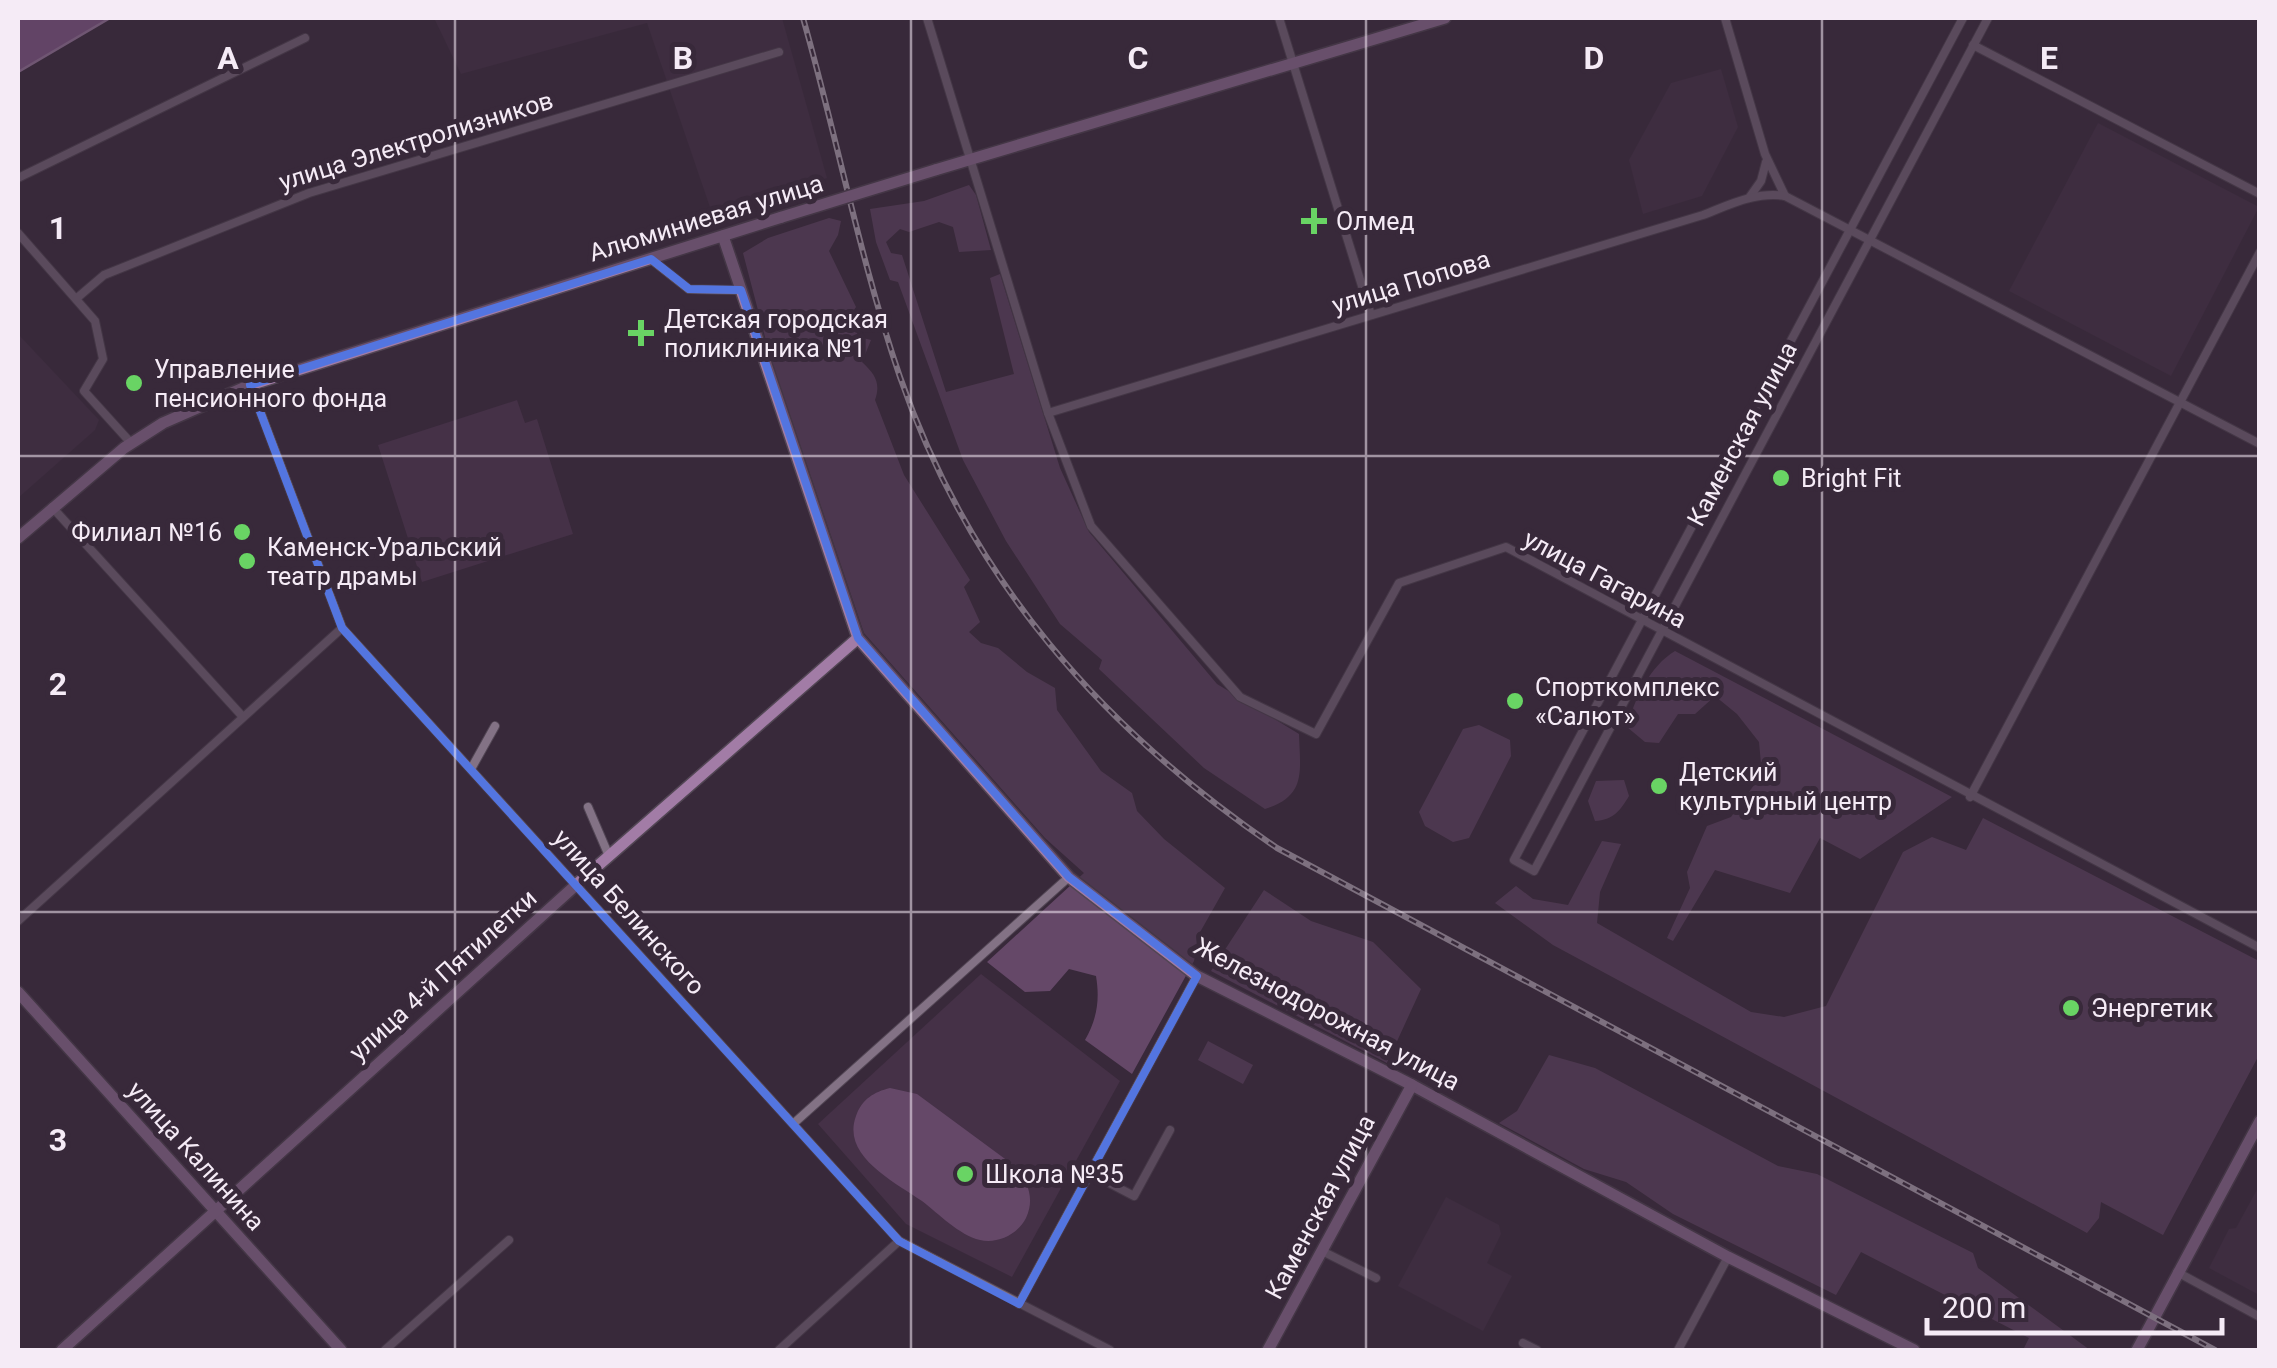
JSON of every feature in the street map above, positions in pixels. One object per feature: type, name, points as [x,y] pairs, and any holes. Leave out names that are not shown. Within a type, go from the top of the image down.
[{"type":"street","name":"улица Гагарина","points":[[927,18],[1048,414],[1091,526],[1240,697],[1316,734],[1399,583],[1506,548],[2260,948]]},
{"type":"street","points":[[1280,18],[1371,315]]},
{"type":"street","name":"Алюминиевая улица","points":[[18,538],[131,443],[164,423],[250,385],[935,170],[1445,18]]},
{"type":"street","points":[[1725,18],[1765,154],[1785,196],[2260,444]]},
{"type":"street","name":"Каменская улица","points":[[1963,18],[1514,860],[1534,871],[1988,18]]},
{"type":"street","points":[[18,178],[305,38]]},
{"type":"street","points":[[1973,44],[2260,194]]},
{"type":"street","name":"улица Электролизников","points":[[77,298],[104,275],[309,193],[779,52]]},
{"type":"street","points":[[1749,198],[1764,172],[1765,154]]},
{"type":"street","name":"улица Попова","points":[[1048,414],[1749,198],[1770,193],[1785,196]]},
{"type":"street","points":[[18,233],[95,321],[103,358],[84,392],[131,443]]},
{"type":"street","name":"Железнодорожная улица","points":[[723,236],[858,638],[1069,877],[1197,976],[1412,1085],[1728,1257],[1914,1350]]},
{"type":"street","points":[[1970,797],[2260,252]]},
{"type":"street","points":[[651,259],[689,289],[741,290]]},
{"type":"street","name":"улица Белинского","points":[[250,385],[342,628],[898,1241],[1110,1350]]},
{"type":"street","points":[[52,507],[243,717]]},
{"type":"street","points":[[18,921],[342,628]]},
{"type":"street","name":"улица 4-й Пятилетки","points":[[62,1350],[576,884],[858,638]]},
{"type":"street","points":[[471,769],[495,726]]},
{"type":"street","points":[[588,807],[609,856]]},
{"type":"street","points":[[793,1124],[1069,877]]},
{"type":"street","points":[[1020,1304],[1197,976]]},
{"type":"street","name":"улица Калинина","points":[[18,992],[341,1350]]},
{"type":"street","name":"Каменская улица","points":[[1268,1350],[1412,1085]]},
{"type":"street","points":[[2137,1350],[2260,1121]]},
{"type":"street","points":[[1090,1174],[1134,1196],[1170,1130]]},
{"type":"street","points":[[385,1350],[509,1240]]},
{"type":"street","points":[[779,1350],[898,1241]]},
{"type":"street","points":[[1322,1251],[1376,1278]]},
{"type":"street","points":[[1678,1350],[1728,1257]]},
{"type":"street","points":[[2177,1272],[2260,1317]]},
{"type":"street","points":[[1523,1343],[1537,1350]]},
{"type":"highlighted area","points":[[651,259],[689,289],[741,290],[858,638],[1069,877],[1197,976],[1019,1304],[899,1241],[342,628],[250,385]]},
{"type":"shaded area","points":[[18,18],[110,18],[18,72]]},
{"type":"shaded area","points":[[434,18],[782,18],[827,178],[714,219],[647,23],[461,74]]},
{"type":"shaded area","points":[[1721,69],[1738,127],[1702,196],[1643,214],[1629,160],[1671,83]]},
{"type":"shaded area","points":[[2098,123],[2259,207],[2171,376],[2009,291]]},
{"type":"shaded area","points":[[969,185],[976,195],[991,250],[959,252],[953,227],[939,222],[909,232],[900,229],[886,242],[891,253],[902,255],[946,392],[1014,374],[990,278],[1000,274],[1060,468],[1089,532],[1217,684],[1299,734],[1298,780],[1279,804],[1265,809],[1204,768],[1099,669],[1102,660],[1060,624],[1006,541],[963,460],[898,282],[890,280],[876,242],[870,209],[924,201]]},
{"type":"shaded area","points":[[829,218],[841,221],[829,251],[856,307],[849,317],[859,337],[871,340],[862,362],[876,379],[875,400],[904,475],[970,580],[964,587],[980,622],[969,632],[1055,688],[1057,710],[1101,771],[1132,793],[1137,811],[1164,839],[1225,888],[1199,934],[1194,961],[1132,1074],[1085,1040],[1096,1009],[1096,976],[1069,969],[1050,991],[1025,992],[987,962],[1084,873],[1045,838],[864,633],[770,356],[743,253],[768,238]]},
{"type":"shaded area","points":[[18,334],[99,420],[95,430],[18,498]]},
{"type":"shaded area","points":[[517,400],[525,423],[537,419],[573,534],[422,582],[378,445]]},
{"type":"shaded area","points":[[1675,651],[1952,797],[1860,859],[1820,838],[1790,893],[1715,870],[1673,941],[1667,938],[1690,888],[1687,872],[1707,826],[1731,817],[1762,774],[1759,742],[1737,714],[1715,696],[1695,714],[1678,714],[1659,743],[1645,742],[1627,727],[1645,684],[1658,665]]},
{"type":"shaded area","points":[[1479,725],[1510,740],[1511,756],[1469,838],[1453,842],[1425,826],[1419,812],[1463,729]]},
{"type":"shaded area","points":[[1624,780],[1629,796],[1622,806],[1611,817],[1595,821],[1588,801],[1596,781]]},
{"type":"shaded area","name":"Энергетик","points":[[1983,818],[2259,961],[2259,1055],[2163,1235],[2101,1202],[2099,1218],[2087,1233],[1553,945],[1495,903],[1516,886],[1533,899],[1568,905],[1602,841],[1621,844],[1600,892],[1597,923],[1751,1012],[1784,1017],[1826,1006],[1903,852],[1932,837],[1966,850]]},
{"type":"shaded area","points":[[1264,890],[1311,921],[1373,942],[1421,989],[1387,1063],[1211,971]]},
{"type":"shaded area","name":"Школа №35","points":[[981,974],[1120,1081],[1012,1277],[906,1224],[818,1124]]},
{"type":"shaded area","points":[[1208,1041],[1253,1065],[1243,1084],[1198,1060]]},
{"type":"shaded area","points":[[1549,1055],[1595,1068],[1778,1166],[1817,1174],[1973,1253],[1978,1268],[2090,1350],[2023,1350],[2029,1338],[1861,1252],[1836,1295],[1673,1214],[1626,1182],[1584,1169],[1499,1123],[1517,1111]]},
{"type":"shaded area","points":[[890,1088],[917,1094],[1016,1167],[1030,1197],[1029,1211],[1018,1229],[994,1240],[972,1237],[885,1176],[863,1155],[853,1130],[856,1116],[869,1097]]},
{"type":"shaded area","points":[[2259,1186],[2260,1295],[2209,1268],[2229,1229],[2236,1228]]},
{"type":"shaded area","points":[[1446,1197],[1499,1225],[1501,1234],[1487,1263],[1512,1276],[1483,1331],[1398,1286]]},
{"type":"railway","points":[[803,18],[886,333],[929,450],[964,519],[1049,644],[1154,753],[1277,848],[2215,1350]]},
{"type":"place","name":"Олмед","points":[[1314,221]]},
{"type":"place","name":"Детская городская поликлиника №1","points":[[641,333]]},
{"type":"place","name":"Управление пенсионного фонда","points":[[134,383]]},
{"type":"place","name":"Bright Fit","points":[[1781,478]]},
{"type":"place","name":"Филиал №16","points":[[242,532]]},
{"type":"place","name":"Каменск-Уральский театр драмы","points":[[247,561]]},
{"type":"place","name":"Спорткомплекс «Салют»","points":[[1515,701]]},
{"type":"place","name":"Детский культурный центр","points":[[1659,786]]},
{"type":"place","name":"Энергетик","points":[[2071,1008]]},
{"type":"place","name":"Школа №35","points":[[965,1174]]}]
